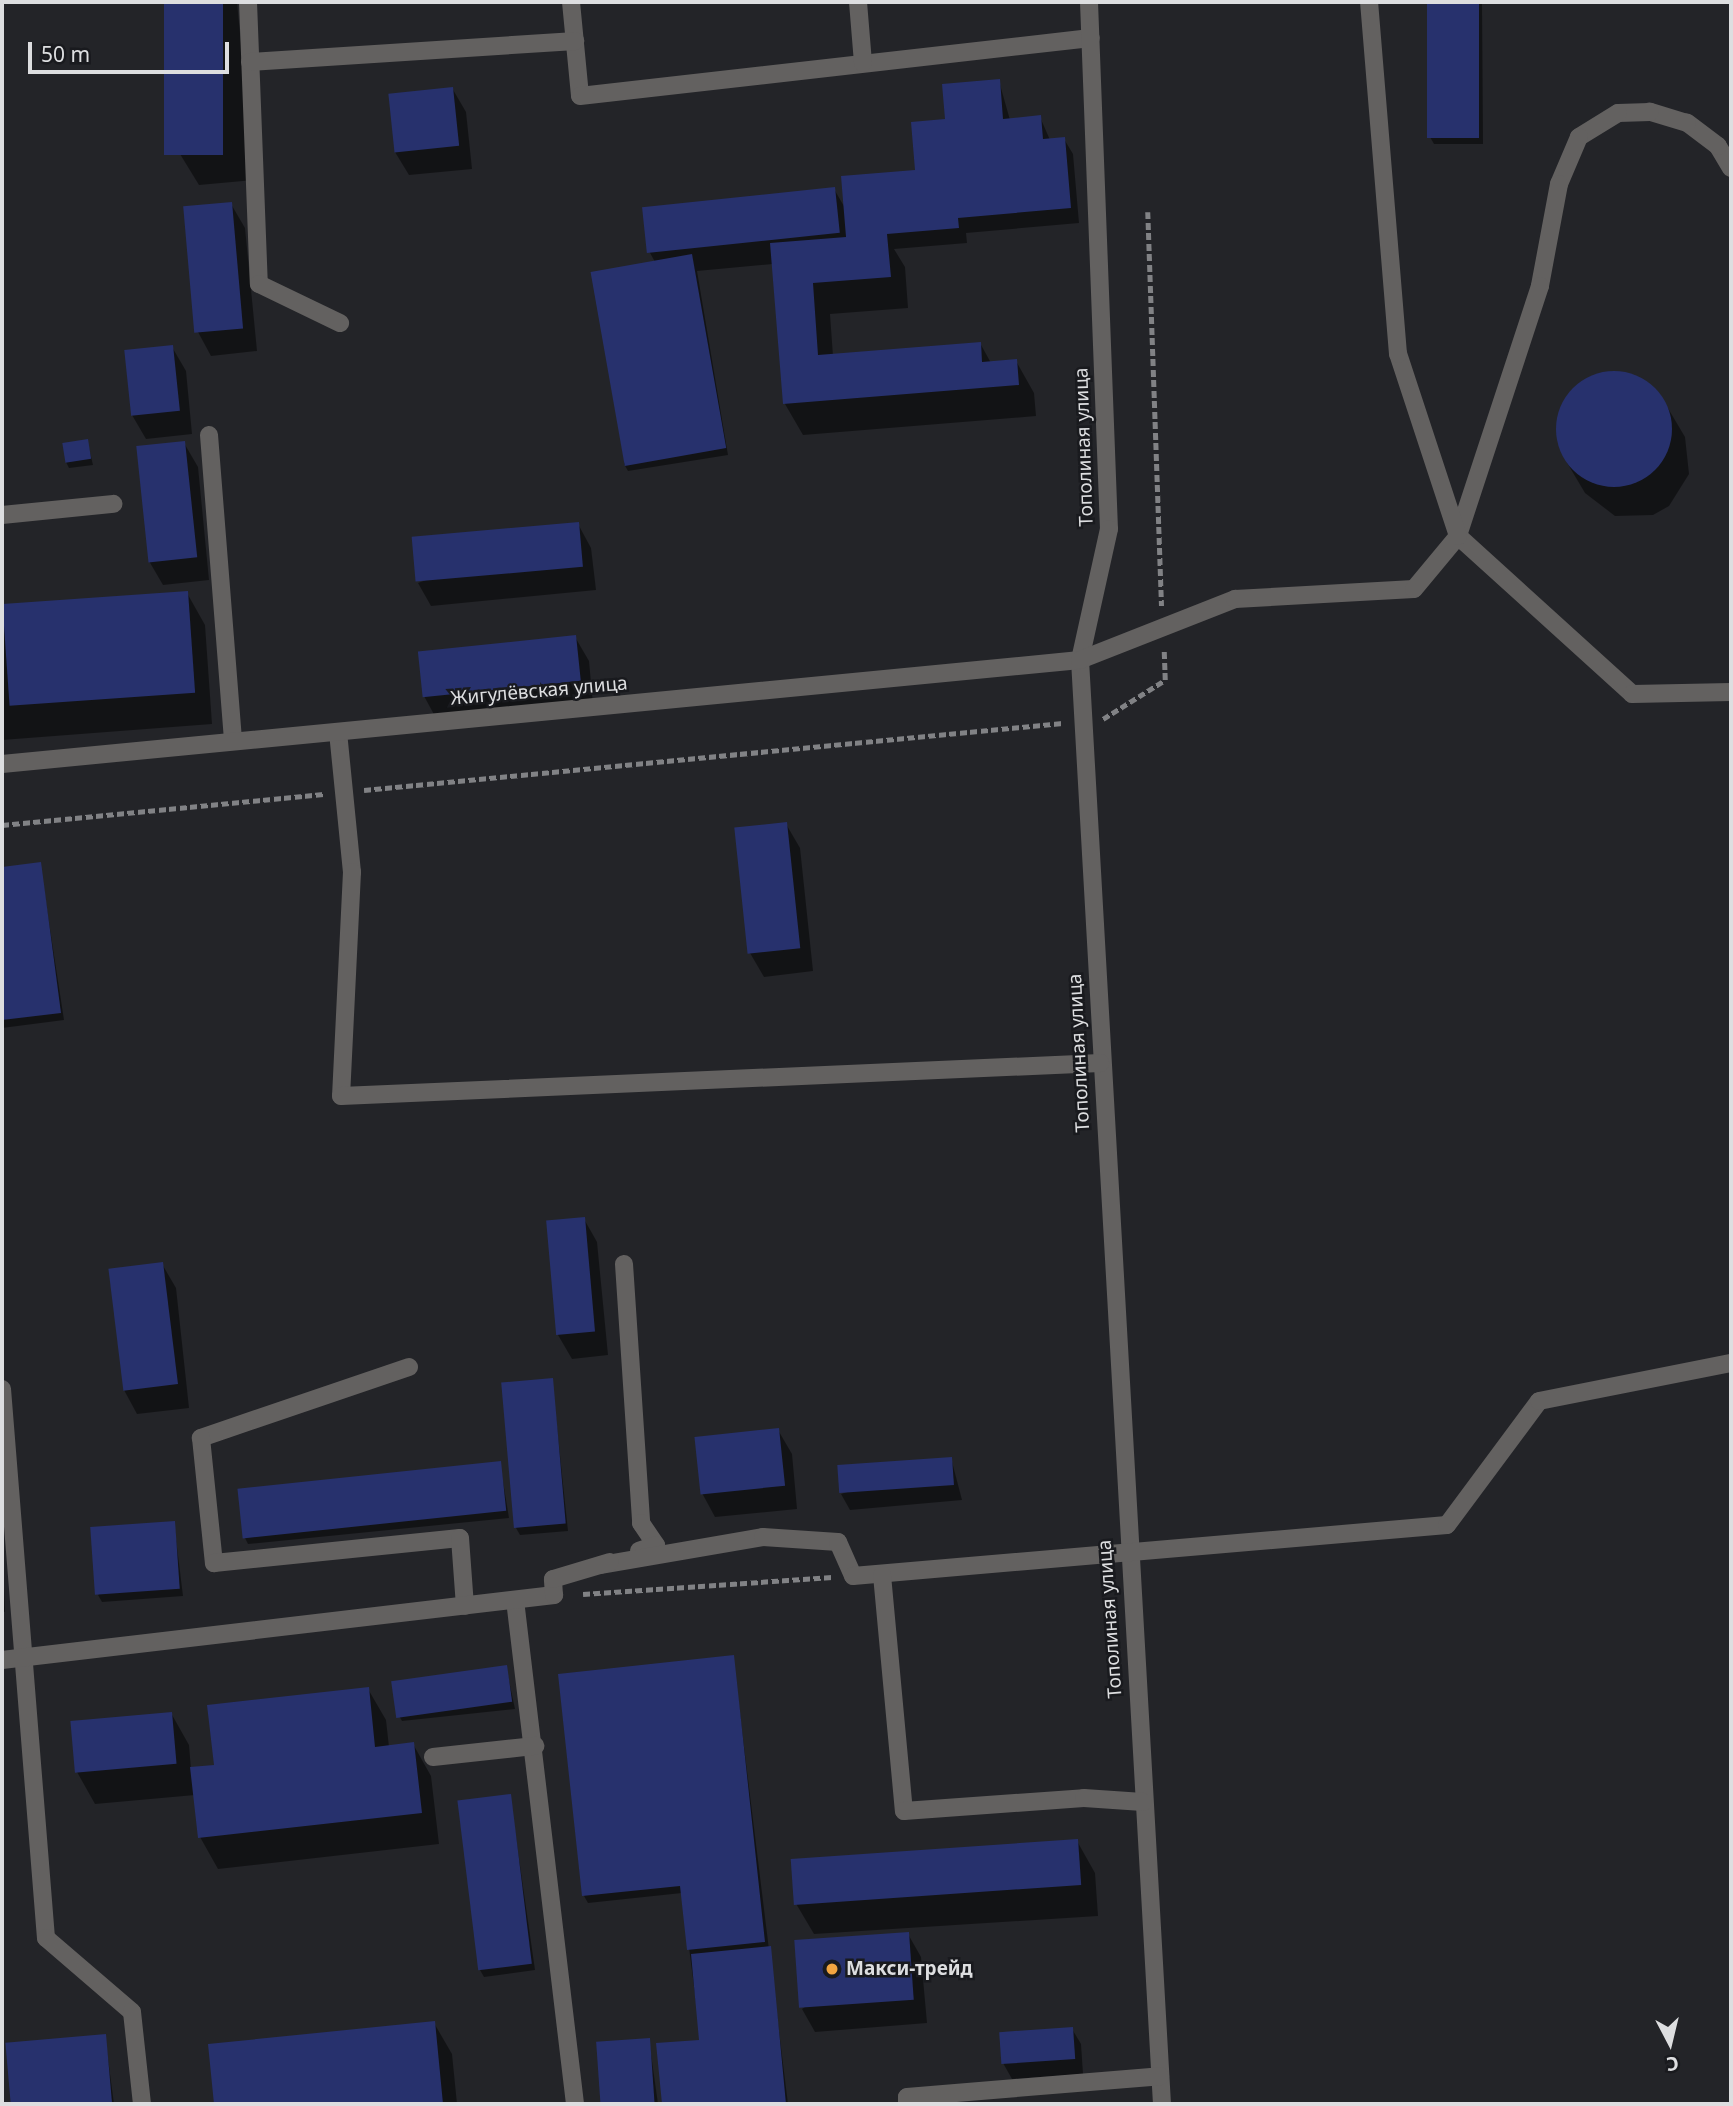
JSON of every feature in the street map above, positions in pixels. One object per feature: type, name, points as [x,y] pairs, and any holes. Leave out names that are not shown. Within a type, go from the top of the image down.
[{"type":"street","points":[[248,2],[259,284],[340,323]]},
{"type":"street","points":[[571,2],[580,96],[1091,38]]},
{"type":"street","points":[[858,2],[863,64]]},
{"type":"street","name":"Тополиная улица","points":[[1089,2],[1109,529],[1080,660],[1126,1550],[1162,2104]]},
{"type":"street","points":[[1369,2],[1398,354],[1458,536],[1632,694],[1731,692]]},
{"type":"street","points":[[250,62],[575,41]]},
{"type":"street","points":[[1458,536],[1540,286],[1559,184],[1579,137],[1618,113],[1650,112],[1687,123],[1718,146],[1731,169]]},
{"type":"street","points":[[209,435],[233,741]]},
{"type":"street","points":[[2,515],[113,504]]},
{"type":"street","name":"Жигулёвская улица","points":[[2,764],[1080,660],[1235,599],[1414,589],[1458,536]]},
{"type":"street","points":[[338,732],[352,872],[341,1096],[1100,1063]]},
{"type":"street","points":[[2,1660],[554,1595],[553,1579],[656,1545],[641,1523],[624,1264]]},
{"type":"street","points":[[601,1565],[763,1537],[838,1542],[853,1576],[882,1575],[1126,1550],[1447,1525],[1539,1401],[1731,1363]]},
{"type":"street","points":[[409,1367],[201,1438],[214,1563],[460,1538],[465,1606]]},
{"type":"street","points":[[2,1389],[46,1938],[132,2012],[142,2104]]},
{"type":"street","points":[[882,1575],[904,1811],[1084,1798],[1143,1802]]},
{"type":"street","points":[[515,1600],[535,1746],[576,2104]]},
{"type":"street","points":[[433,1757],[535,1746]]},
{"type":"street","points":[[907,2104],[906,2096],[1160,2076]]},
{"type":"path","points":[[554,1595],[853,1576]]},
{"type":"building","points":[[164,2],[223,2],[223,155],[164,155]]},
{"type":"building","points":[[1427,2],[1479,2],[1479,138],[1427,138]]},
{"type":"building","points":[[1000,79],[1003,119],[1041,115],[1043,139],[1065,137],[1071,208],[958,218],[959,228],[887,234],[891,277],[813,283],[818,355],[981,342],[982,362],[1017,359],[1019,385],[783,404],[770,243],[846,237],[841,176],[915,170],[911,122],[945,119],[942,84]]},
{"type":"building","points":[[453,87],[459,146],[395,152],[388,94]]},
{"type":"building","points":[[835,187],[840,233],[647,253],[642,207]]},
{"type":"building","points":[[232,202],[243,329],[194,333],[183,206]]},
{"type":"building","points":[[692,254],[726,448],[625,466],[591,272]]},
{"type":"building","points":[[173,345],[180,411],[131,416],[124,350]]},
{"type":"building","points":[[1614,371],[1636,375],[1655,388],[1668,407],[1672,429],[1668,451],[1655,470],[1636,483],[1614,487],[1592,483],[1573,470],[1560,451],[1556,429],[1560,407],[1573,388],[1592,375]]},
{"type":"building","points":[[88,439],[91,459],[65,463],[62,443]]},
{"type":"building","points":[[185,441],[197,557],[148,562],[136,446]]},
{"type":"building","points":[[579,522],[583,567],[416,581],[412,537]]},
{"type":"building","points":[[188,591],[195,693],[10,706],[2,604]]},
{"type":"building","points":[[576,635],[581,681],[423,697],[418,652]]},
{"type":"building","points":[[787,822],[800,948],[748,954],[734,828]]},
{"type":"building","points":[[41,862],[61,1013],[2,1020],[2,867]]},
{"type":"building","points":[[585,1217],[595,1332],[556,1335],[546,1220]]},
{"type":"building","points":[[163,1262],[178,1384],[123,1391],[108,1269]]},
{"type":"building","points":[[553,1378],[566,1523],[514,1528],[501,1383]]},
{"type":"building","points":[[779,1428],[785,1486],[701,1495],[694,1437]]},
{"type":"building","points":[[952,1457],[954,1485],[839,1493],[837,1465]]},
{"type":"building","points":[[501,1461],[506,1511],[243,1538],[237,1489]]},
{"type":"building","points":[[175,1521],[180,1589],[95,1595],[90,1527]]},
{"type":"building","points":[[734,1655],[765,1942],[687,1950],[680,1886],[582,1896],[558,1674]]},
{"type":"building","points":[[507,1665],[512,1702],[396,1718],[391,1681]]},
{"type":"building","points":[[369,1687],[375,1747],[414,1742],[422,1813],[198,1838],[190,1767],[214,1765],[207,1705]]},
{"type":"building","points":[[172,1712],[177,1764],[75,1773],[70,1721]]},
{"type":"building","points":[[511,1794],[532,1964],[478,1970],[457,1801]]},
{"type":"building","points":[[1078,1839],[1081,1885],[794,1905],[791,1859]]},
{"type":"building","points":[[909,1932],[914,2000],[799,2008],[794,1940]]},
{"type":"building","points":[[771,1946],[786,2104],[662,2104],[656,2043],[699,2040],[691,1954]]},
{"type":"building","points":[[435,2021],[443,2104],[214,2104],[208,2044]]},
{"type":"building","points":[[1073,2027],[1075,2059],[1001,2064],[999,2032]]},
{"type":"building","points":[[106,2034],[112,2104],[11,2104],[5,2043]]},
{"type":"building","points":[[650,2038],[655,2104],[600,2104],[596,2042]]},
{"type":"place","name":"Макси-трейд","points":[[832,1969]]}]
